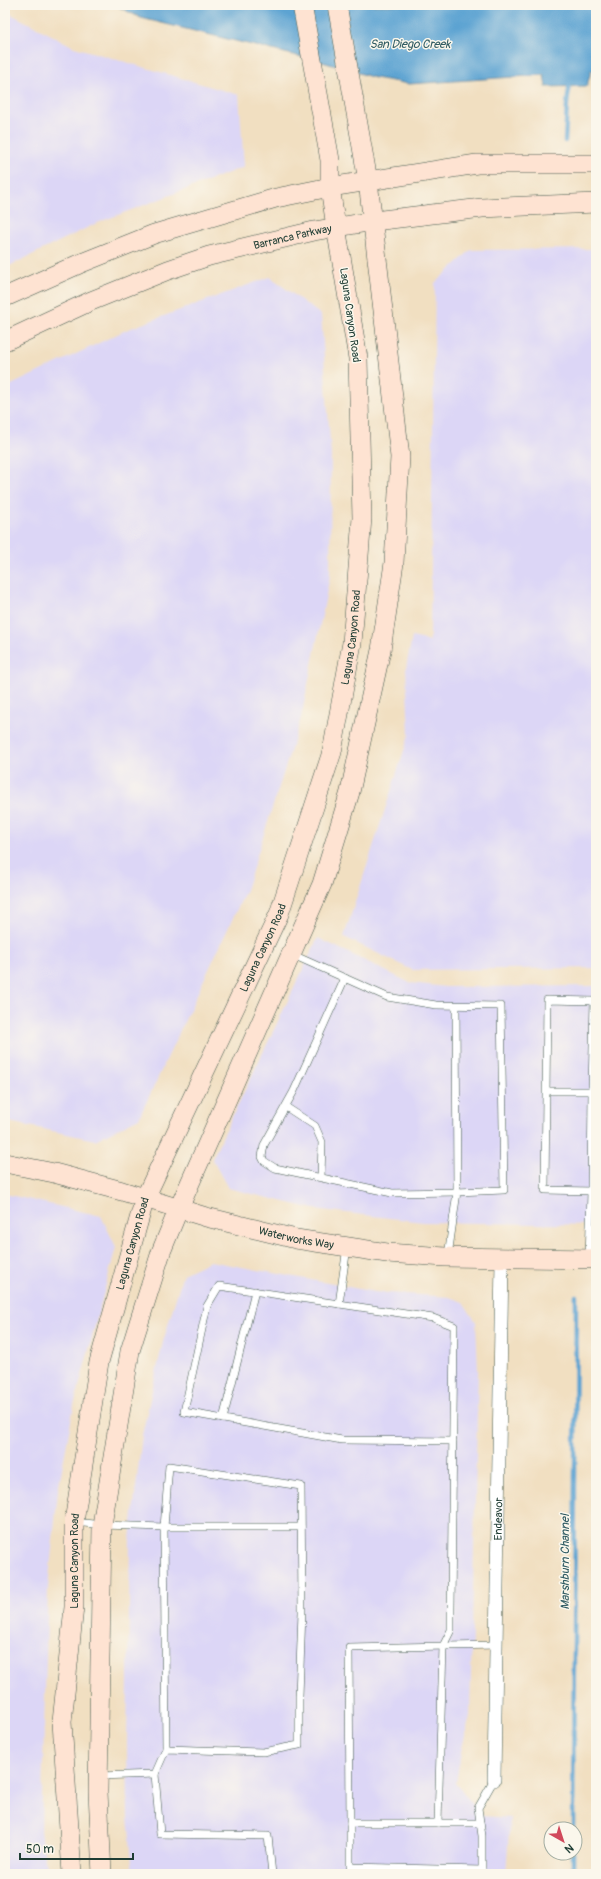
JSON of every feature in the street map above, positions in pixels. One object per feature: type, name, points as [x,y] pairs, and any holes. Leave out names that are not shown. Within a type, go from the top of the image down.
[{"type":"main road","name":"Laguna Canyon Road","points":[[72,1874],[62,1722],[74,1607],[74,1522],[99,1362],[145,1198],[279,914],[332,752],[352,643],[362,518],[358,358],[330,187],[330,160],[302,5]]},
{"type":"main road","points":[[102,1874],[98,1776],[102,1525],[130,1351],[161,1252],[179,1208],[322,884],[350,792],[381,650],[394,563],[400,457],[374,221],[337,5]]},
{"type":"main road","points":[[5,297],[79,264],[154,234],[276,198],[330,187],[478,164],[596,164]]},
{"type":"main road","name":"Barranca Parkway","points":[[5,341],[91,301],[168,270],[209,256],[336,227],[374,221],[482,208],[596,204]]},
{"type":"main road","name":"Waterworks Way","points":[[5,1163],[54,1173],[145,1198],[206,1217],[296,1239],[387,1253],[502,1259],[593,1259]]},
{"type":"street","name":"Endeavor","points":[[494,1780],[502,1259]]},
{"type":"lane","points":[[291,954],[345,978],[387,997],[436,1005],[501,1006],[504,1190],[392,1193],[275,1168],[264,1161],[262,1154],[264,1145],[286,1107],[345,978]]},
{"type":"lane","points":[[593,1259],[594,1191],[595,1001],[547,1000],[545,1190],[594,1191]]},
{"type":"lane","points":[[448,1257],[457,1192],[456,1006]]},
{"type":"lane","points":[[547,1090],[594,1091]]},
{"type":"lane","points":[[286,1107],[314,1126],[322,1142],[321,1177]]},
{"type":"lane","points":[[339,1304],[346,1247]]},
{"type":"lane","points":[[438,1823],[443,1646],[451,1630],[453,1441],[454,1326],[433,1318],[219,1286],[207,1306],[184,1412],[342,1440],[453,1441]]},
{"type":"lane","points":[[223,1419],[255,1291]]},
{"type":"lane","points":[[166,1749],[263,1752],[299,1745],[302,1612],[301,1486],[169,1466],[164,1527],[166,1749],[155,1774],[160,1834],[268,1836],[272,1874]]},
{"type":"lane","points":[[74,1522],[102,1525],[164,1527],[301,1527]]},
{"type":"lane","points":[[494,1780],[478,1808],[482,1872],[350,1867],[349,1648],[497,1645]]},
{"type":"lane","points":[[98,1776],[155,1774]]},
{"type":"lane","points":[[350,1823],[480,1823]]},
{"type":"shaded area","points":[[5,11],[74,47],[239,95],[244,167],[97,223],[5,268]]},
{"type":"shaded area","points":[[596,249],[596,968],[412,970],[344,937],[409,735],[406,668],[412,637],[430,641],[435,283],[471,250]]},
{"type":"shaded area","points":[[270,277],[321,315],[331,455],[330,576],[301,718],[246,890],[139,1118],[95,1140],[5,1121],[5,388],[126,330]]},
{"type":"shaded area","points":[[318,938],[410,983],[446,987],[596,986],[596,1225],[423,1222],[314,1209],[228,1188],[212,1159]]},
{"type":"shaded area","points":[[5,1194],[101,1216],[116,1247],[74,1405],[58,1490],[48,1588],[41,1831],[47,1874],[5,1874]]},
{"type":"shaded area","points":[[210,1261],[375,1292],[449,1297],[463,1302],[476,1322],[478,1371],[470,1716],[461,1752],[456,1783],[482,1816],[510,1818],[506,1874],[133,1874],[128,1817],[127,1744],[130,1540],[142,1435],[163,1342],[183,1274]]},
{"type":"water","name":"San Diego Creek","points":[[115,5],[596,5],[596,71],[591,71],[587,86],[546,87],[544,75],[409,84],[375,78],[326,63],[141,18]]},
{"type":"waterway","name":"Marshburn Channel","points":[[565,141],[570,81]]},
{"type":"waterway","name":"Marshburn Channel","points":[[573,1821],[576,1296]]},
{"type":"waterway","name":"Marshburn Channel","points":[[573,1861],[573,1874]]}]
